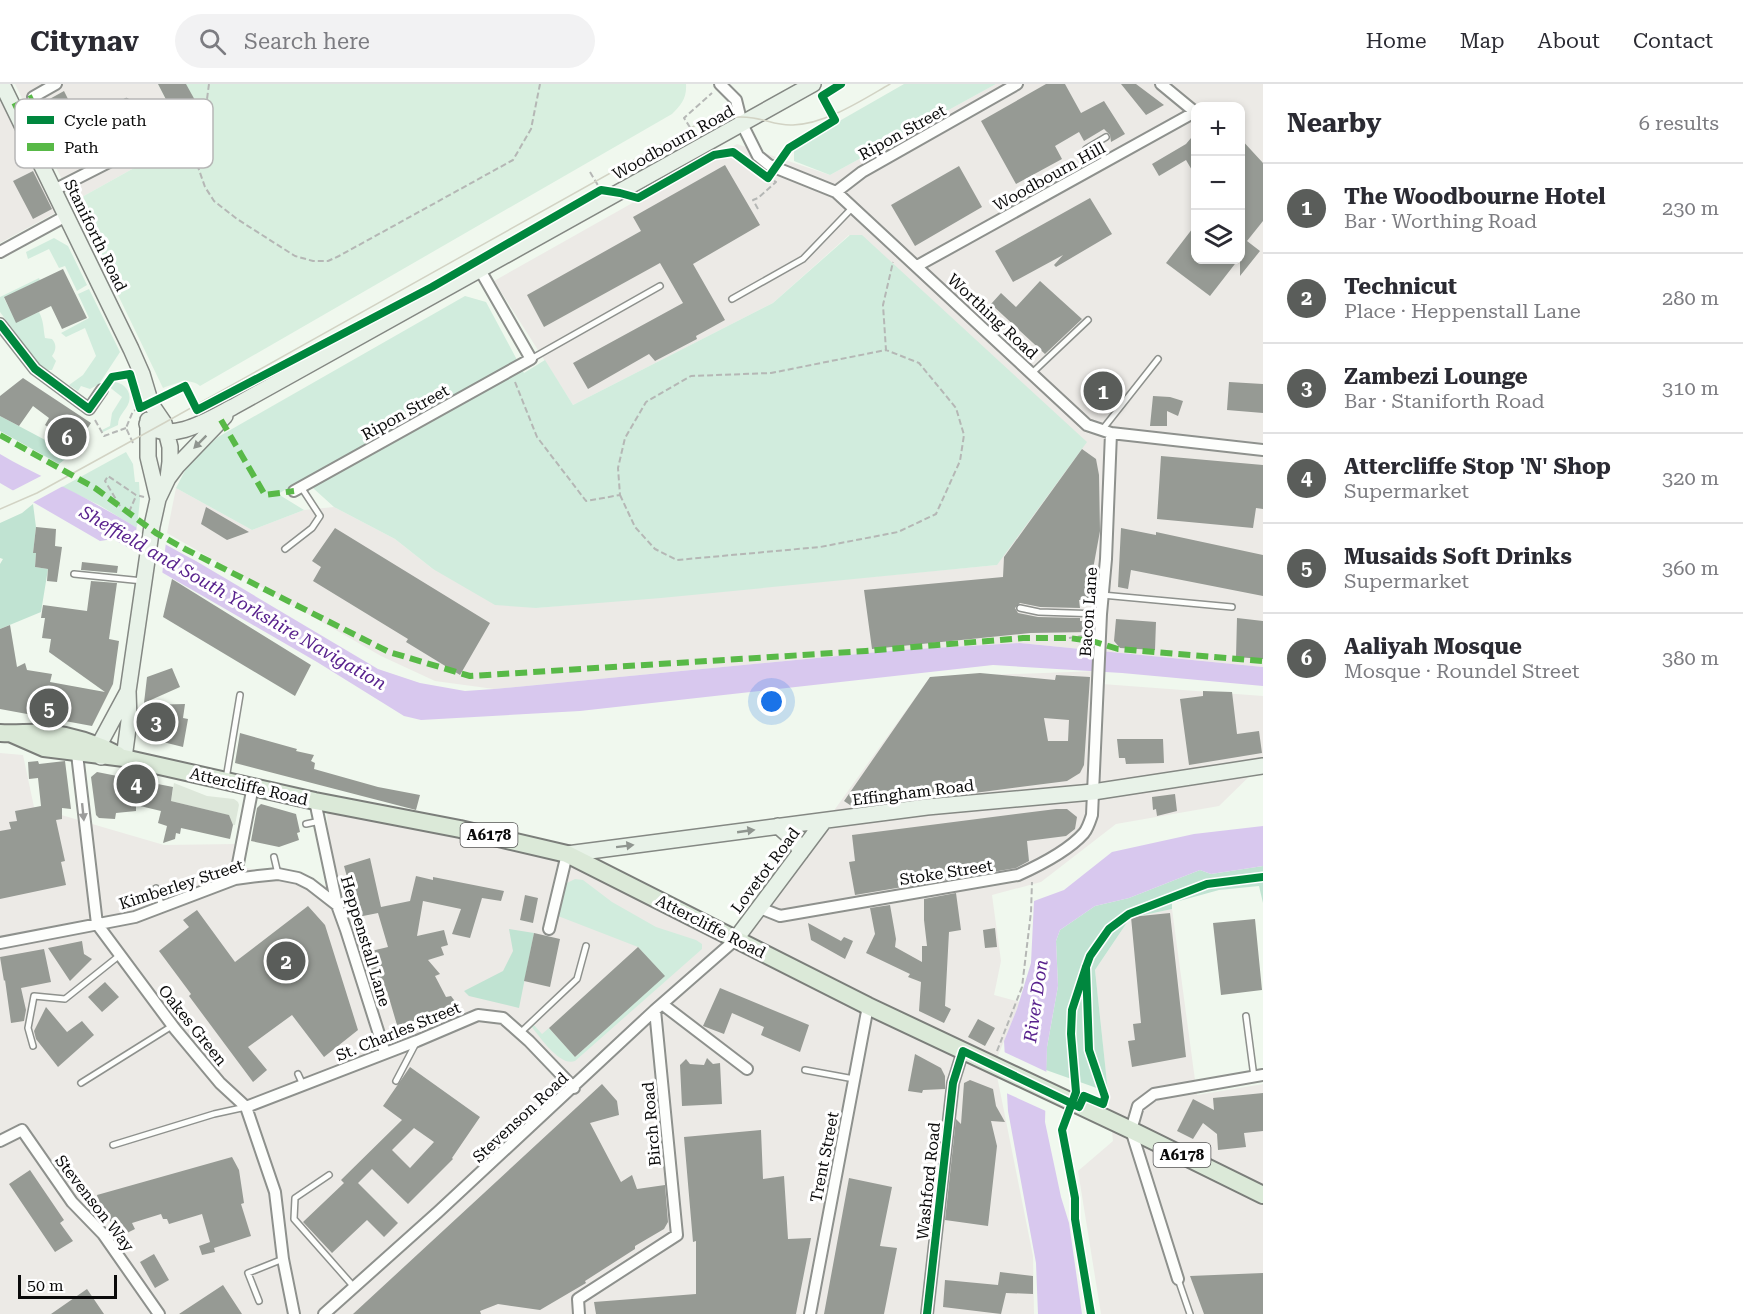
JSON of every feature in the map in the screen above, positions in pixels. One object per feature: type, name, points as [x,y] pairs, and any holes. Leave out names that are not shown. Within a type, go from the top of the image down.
[{"type":"main road","name":"Staniforth Road","points":[[2,84],[15,110]]},
{"type":"main road","name":"Woodbourn Road","points":[[168,433],[204,422],[233,407],[813,84]]},
{"type":"main road","name":"Staniforth Road","points":[[43,168],[142,374],[150,404],[147,424],[148,457],[161,480]]},
{"type":"main road","name":"Staniforth Road","points":[[124,758],[129,721],[128,691],[152,526],[161,480],[170,462],[168,433],[161,416],[150,404]]},
{"type":"main road","points":[[161,480],[233,407]]},
{"type":"main road","points":[[147,424],[159,432],[168,433]]},
{"type":"main road","name":"Staniforth Road","points":[[100,751],[128,691]]},
{"type":"main road","name":"Attercliffe Road","points":[[6,733],[45,733],[81,739],[100,751],[124,758],[567,854],[868,1006],[1263,1195]]},
{"type":"main road","name":"Attercliffe Road","points":[[6,733],[44,748],[78,754],[100,751]]},
{"type":"main road","name":"Effingham Road","points":[[567,854],[927,807],[1093,792],[1263,766]]},
{"type":"main road","name":"Lovetot Road","points":[[735,940],[824,821]]},
{"type":"main road","points":[[778,826],[795,841],[801,852]]},
{"type":"street","points":[[33,96],[56,84]]},
{"type":"street","name":"Ripon Street","points":[[836,192],[862,172],[1017,84]]},
{"type":"street","points":[[1161,84],[1191,109]]},
{"type":"street","name":"Worthing Road","points":[[717,88],[736,100],[742,124],[754,151],[763,160],[836,192],[1087,424],[1106,432],[1263,450]]},
{"type":"street","name":"Woodbourn Hill","points":[[917,266],[1191,114]]},
{"type":"street","points":[[54,190],[97,168]]},
{"type":"street","points":[[0,252],[66,216]]},
{"type":"street","points":[[480,270],[531,359]]},
{"type":"street","points":[[0,324],[35,369],[89,410],[102,390]]},
{"type":"street","name":"Ripon Street","points":[[298,489],[531,359]]},
{"type":"street","name":"Bacon Lane","points":[[1093,792],[1102,596],[1106,559],[1106,432]]},
{"type":"street","name":"Oakes Green","points":[[78,754],[97,924],[172,1026],[220,1083],[246,1107],[275,1192],[283,1258],[294,1314]]},
{"type":"street","points":[[235,879],[253,786]]},
{"type":"street","name":"Stoke Street","points":[[760,908],[780,916],[1018,875],[1069,845],[1085,832],[1092,815],[1093,792]]},
{"type":"street","name":"Heppenstall Lane","points":[[315,801],[337,905],[385,1053]]},
{"type":"street","points":[[549,929],[567,854]]},
{"type":"street","name":"Kimberley Street","points":[[0,943],[135,917],[235,879],[278,874],[298,878],[310,884],[337,905]]},
{"type":"street","name":"Stevenson Road","points":[[324,1314],[735,940]]},
{"type":"street","name":"Trent Street","points":[[810,1314],[868,1006]]},
{"type":"street","points":[[659,1007],[747,1069]]},
{"type":"street","name":"Birch Road","points":[[579,1314],[578,1299],[677,1235],[659,1007]]},
{"type":"street","name":"St. Charles Street","points":[[246,1107],[478,1015],[503,1018],[574,1088]]},
{"type":"street","name":"Washford Road","points":[[927,1314],[953,1083],[963,1051]]},
{"type":"street","points":[[1178,1280],[1131,1130],[1138,1106],[1154,1094],[1259,1076]]},
{"type":"street","name":"Stevenson Way","points":[[0,1141],[22,1130],[72,1202],[103,1234],[159,1314]]},
{"type":"lane","points":[[1086,149],[1106,137]]},
{"type":"lane","points":[[1096,143],[1106,161]]},
{"type":"lane","points":[[732,299],[802,259],[852,207]]},
{"type":"lane","points":[[531,359],[660,286]]},
{"type":"lane","points":[[1032,373],[1088,320]]},
{"type":"lane","points":[[1106,432],[1158,359]]},
{"type":"lane","points":[[285,549],[312,528],[320,516],[298,489]]},
{"type":"lane","points":[[74,574],[145,575]]},
{"type":"lane","points":[[1102,596],[1232,607]]},
{"type":"lane","points":[[1020,608],[1039,612],[1101,614]]},
{"type":"lane","points":[[226,780],[240,695]]},
{"type":"lane","points":[[306,824],[320,821]]},
{"type":"lane","points":[[274,857],[278,874]]},
{"type":"lane","points":[[156,888],[162,908]]},
{"type":"lane","points":[[520,1033],[577,980],[586,946]]},
{"type":"lane","points":[[33,1046],[28,1028],[34,996],[65,999],[120,956]]},
{"type":"lane","points":[[1246,1016],[1259,1076]]},
{"type":"lane","points":[[81,1083],[172,1026]]},
{"type":"lane","points":[[396,1081],[417,1041]]},
{"type":"lane","points":[[806,1071],[854,1079]]},
{"type":"lane","points":[[298,1074],[303,1085]]},
{"type":"lane","points":[[113,1145],[214,1114],[246,1107]]},
{"type":"lane","points":[[328,1175],[294,1198],[294,1219],[354,1287]]},
{"type":"lane","points":[[259,1301],[248,1273],[283,1258]]},
{"type":"lane","points":[[1178,1280],[1190,1314]]},
{"type":"path","points":[[206,99],[208,84]]},
{"type":"path","points":[[198,168],[214,201],[237,219],[295,256],[313,261],[328,261],[513,160],[531,129],[540,84]]},
{"type":"path","points":[[707,144],[705,134],[695,136],[684,118],[717,88]]},
{"type":"path","points":[[590,172],[598,184]]},
{"type":"path","points":[[758,209],[753,200],[776,182],[768,178]]},
{"type":"path","points":[[886,350],[883,305],[897,248]]},
{"type":"path","points":[[886,350],[919,363],[956,408],[964,435],[960,461],[936,514],[898,532],[820,547],[677,560],[655,549],[635,527],[620,495],[618,468],[625,438],[646,402],[691,376],[771,373],[886,350]]},
{"type":"path","points":[[509,371],[518,387],[537,437],[586,501],[620,495]]},
{"type":"path","points":[[89,410],[104,436],[126,428]]},
{"type":"path","points":[[120,506],[105,481],[108,476],[136,495],[158,499]]},
{"type":"path","points":[[129,512],[136,495]]},
{"type":"path","points":[[1069,638],[1100,636]]},
{"type":"path","points":[[992,1065],[1022,987],[1031,912],[1030,870]]},
{"type":"shaded area","points":[[15,84],[158,84],[166,99],[22,99]]},
{"type":"shaded area","points":[[996,84],[1263,84],[1263,667],[1020,643],[900,650],[494,689],[435,681],[381,656],[167,533],[176,488],[252,530],[304,510],[334,507],[395,539],[433,569],[536,608],[997,565],[849,235],[773,303],[573,405],[494,281],[737,144],[830,175]]},
{"type":"shaded area","points":[[0,95],[15,126],[15,168],[36,168],[57,212],[0,243]]},
{"type":"shaded area","points":[[56,168],[134,168],[73,202]]},
{"type":"shaded area","points":[[1098,671],[1102,684],[1263,696],[1263,763],[1219,806],[1116,824],[1041,882],[992,895],[1001,961],[994,995],[1020,1002],[997,1058],[741,934],[825,823],[930,677]]},
{"type":"shaded area","points":[[0,753],[23,755],[34,807],[164,845],[235,844],[234,865],[330,887],[327,809],[554,854],[996,1071],[1033,1256],[1034,1314],[0,1314]]},
{"type":"shaded area","points":[[174,783],[207,796],[234,799],[239,805],[235,825],[228,815],[171,801]]},
{"type":"shaded area","points":[[1172,909],[1197,1095],[1263,1084],[1263,1314],[1101,1314],[1078,1171],[1113,1141],[1095,970],[1130,918]]},
{"type":"green space","points":[[158,84],[686,84],[683,101],[672,114],[200,386],[187,382],[163,388],[73,202],[134,168],[213,168],[213,99],[166,99]]},
{"type":"green space","points":[[904,84],[996,84],[830,175],[794,161],[794,147]]},
{"type":"green space","points":[[850,235],[862,235],[1087,442],[997,565],[536,608],[495,605],[433,569],[395,539],[334,507],[303,479],[278,494],[304,510],[252,530],[176,488],[189,463],[218,437],[465,296],[486,302],[524,373],[545,360],[573,405],[773,303]]},
{"type":"green space","points":[[54,238],[68,246],[87,285],[77,291],[65,266],[59,268],[49,249],[28,259],[26,252]]},
{"type":"green space","points":[[39,278],[40,280],[4,298],[16,322],[39,312],[45,338],[52,339],[55,345],[52,356],[56,361],[52,370],[41,367],[0,312],[0,297]]},
{"type":"green space","points":[[89,289],[120,352],[99,384],[90,389],[81,386],[78,391],[69,385],[83,375],[96,356],[85,328],[66,337],[61,333],[89,318],[78,294]]},
{"type":"green space","points":[[113,382],[126,388],[130,398],[119,418],[118,425],[103,432],[102,430],[110,426],[112,413],[122,397],[108,386]]},
{"type":"green space","points":[[0,416],[49,442],[69,456],[59,464],[0,431]]},
{"type":"green space","points":[[126,452],[133,464],[135,482],[139,482],[137,528],[99,505],[62,487]]},
{"type":"green space","points":[[33,504],[36,527],[33,553],[36,553],[35,567],[48,569],[41,612],[0,629],[0,564],[3,559],[0,558],[0,523],[22,513]]},
{"type":"green space","points":[[1263,866],[1263,903],[1259,886],[1219,890],[1172,903],[1172,909],[1130,918],[1095,970],[1108,1092],[1046,1070],[1047,1047],[1058,986],[1056,941],[1060,930],[1095,906],[1129,898],[1200,870],[1211,874]]},
{"type":"green space","points":[[575,879],[583,880],[612,902],[656,927],[696,940],[702,944],[702,949],[575,1061],[569,1062],[551,1050],[531,1026],[533,1024],[542,1034],[549,1028],[575,1057],[664,976],[638,947],[558,916],[567,883]]},
{"type":"green space","points":[[509,929],[534,933],[519,1008],[469,996],[464,991],[503,971],[513,951]]},
{"type":"water","name":"Sheffield and South Yorkshire Navigation","points":[[0,454],[87,499],[378,669],[420,683],[465,691],[900,650],[1020,643],[1263,667],[1263,686],[1122,673],[993,665],[580,711],[421,720],[404,716],[317,662],[163,573],[131,549],[113,539],[100,541],[0,483]]},
{"type":"water","name":"River Don","points":[[1263,826],[1263,866],[1211,874],[1200,870],[1129,898],[1095,906],[1060,930],[1056,941],[1058,986],[1047,1047],[1045,1122],[1069,1223],[1082,1314],[1038,1314],[1036,1263],[1008,1111],[1004,1041],[1017,1009],[1031,963],[1034,901],[1064,890],[1112,852],[1194,834]]},
{"type":"pier","points":[[43,475],[65,485],[30,504],[10,492]]},
{"type":"pier","points":[[137,525],[166,542],[162,575],[133,554]]},
{"type":"pier","points":[[1002,1051],[1049,1073],[1048,1112],[1004,1092]]},
{"type":"building","points":[[158,84],[186,84],[194,99],[166,99]]},
{"type":"building","points":[[1046,84],[1065,84],[1081,113],[1104,101],[1125,134],[1111,142],[1110,135],[1104,129],[1084,141],[1079,132],[1055,146],[1062,159],[1016,184],[981,121]]},
{"type":"building","points":[[1121,84],[1136,84],[1164,105],[1146,115]]},
{"type":"building","points":[[64,91],[68,99],[50,99]]},
{"type":"building","points":[[1191,138],[1191,168],[1186,160],[1159,176],[1152,164],[1186,144]]},
{"type":"building","points":[[1245,143],[1263,163],[1263,221],[1247,241],[1260,251],[1240,276],[1240,264],[1245,264]]},
{"type":"building","points":[[725,165],[760,225],[693,264],[725,320],[696,336],[697,339],[655,361],[649,354],[588,389],[573,363],[683,303],[660,263],[544,327],[527,295],[641,231],[633,217]]},
{"type":"building","points":[[959,166],[982,207],[915,246],[891,205]]},
{"type":"building","points":[[33,171],[52,209],[33,219],[13,181]]},
{"type":"building","points":[[1090,198],[1112,234],[1056,267],[1054,265],[1063,255],[1013,282],[995,251]]},
{"type":"building","points":[[1191,230],[1191,264],[1235,264],[1210,296],[1166,263]]},
{"type":"building","points":[[63,269],[87,318],[62,329],[51,306],[16,323],[4,297]]},
{"type":"building","points":[[1040,281],[1082,319],[1045,354],[991,304],[1001,293],[1016,307]]},
{"type":"building","points":[[1098,375],[1106,382],[1110,377],[1123,388],[1104,409],[1082,393]]},
{"type":"building","points":[[23,378],[91,423],[69,456],[49,442],[55,432],[45,425],[49,418],[33,406],[19,426],[0,416],[0,396]]},
{"type":"building","points":[[1229,382],[1263,384],[1263,413],[1227,410]]},
{"type":"building","points":[[1153,396],[1170,397],[1183,401],[1178,416],[1167,411],[1167,426],[1150,426]]},
{"type":"building","points":[[1082,449],[1096,459],[1099,475],[1100,531],[1093,569],[1096,568],[1091,599],[1079,600],[1080,608],[1040,607],[1020,603],[1015,608],[1018,613],[1038,617],[1080,618],[1080,621],[1089,621],[1091,632],[1030,633],[872,649],[864,590],[1003,577],[1004,557]]},
{"type":"building","points":[[1161,456],[1263,465],[1263,509],[1256,508],[1253,528],[1157,519]]},
{"type":"building","points":[[206,507],[249,532],[227,540],[201,524]]},
{"type":"building","points":[[36,527],[56,529],[55,546],[62,547],[57,582],[47,581],[48,569],[35,567],[36,553],[33,553]]},
{"type":"building","points":[[335,528],[490,623],[460,675],[406,642],[408,639],[313,581],[321,567],[312,561]]},
{"type":"building","points":[[1121,528],[1156,535],[1156,532],[1263,555],[1263,596],[1131,570],[1128,589],[1118,587]]},
{"type":"building","points":[[82,562],[118,566],[117,573],[81,570]]},
{"type":"building","points":[[172,579],[311,665],[295,696],[163,617]]},
{"type":"building","points":[[91,581],[117,583],[109,639],[119,641],[113,684],[92,726],[0,709],[0,629],[10,625],[17,667],[25,663],[27,670],[52,674],[50,682],[105,692],[49,652],[51,639],[42,638],[45,618],[41,618],[43,605],[87,611]]},
{"type":"building","points":[[1237,618],[1263,621],[1263,659],[1236,657]]},
{"type":"building","points":[[1116,619],[1156,622],[1155,650],[1120,648],[1114,641]]},
{"type":"building","points":[[172,668],[180,687],[144,703],[147,677]]},
{"type":"building","points":[[980,673],[1055,680],[1056,675],[1090,677],[1084,765],[1080,773],[1067,781],[853,807],[844,801],[930,677]],"holes":[[[1044,718],[1069,720],[1068,741],[1048,741]]]},
{"type":"building","points":[[1203,691],[1232,692],[1237,734],[1259,731],[1262,753],[1189,765],[1180,699],[1203,696]]},
{"type":"building","points":[[185,704],[183,718],[188,719],[183,747],[143,737],[139,731],[143,705]]},
{"type":"building","points":[[240,733],[314,755],[311,761],[315,763],[314,769],[378,787],[420,795],[416,810],[235,763]]},
{"type":"building","points":[[1117,739],[1163,739],[1164,763],[1126,764],[1125,758],[1119,758]]},
{"type":"building","points":[[38,761],[39,764],[65,761],[71,809],[62,808],[62,819],[56,820],[65,861],[61,862],[66,885],[0,899],[0,831],[11,829],[9,822],[17,821],[15,811],[41,806],[38,778],[29,779],[28,762]]},
{"type":"building","points":[[97,772],[173,787],[171,801],[229,815],[233,825],[230,839],[181,828],[180,834],[176,833],[175,839],[163,843],[167,826],[158,823],[161,811],[136,805],[136,811],[116,813],[115,819],[99,818],[96,815],[91,777]]},
{"type":"building","points":[[1175,794],[1177,811],[1157,816],[1156,809],[1153,810],[1152,797]]},
{"type":"building","points":[[261,804],[296,814],[300,832],[297,833],[299,840],[279,847],[251,841],[257,808]]},
{"type":"building","points":[[1067,809],[1077,817],[1075,829],[1066,836],[1027,841],[1029,861],[1016,868],[855,895],[849,862],[855,861],[852,835]]},
{"type":"building","points":[[370,858],[381,907],[410,901],[416,876],[433,880],[433,877],[504,891],[501,901],[482,898],[470,938],[452,934],[461,909],[423,901],[417,936],[444,930],[448,945],[441,947],[444,955],[428,960],[440,974],[435,976],[446,997],[451,996],[457,1004],[419,1015],[421,1019],[397,1025],[387,991],[380,993],[363,953],[388,947],[378,913],[358,917],[344,866]]},
{"type":"building","points":[[956,893],[961,930],[949,932],[945,1006],[951,1009],[944,1023],[919,1011],[921,982],[908,977],[910,974],[866,953],[875,934],[870,908],[890,905],[896,939],[895,947],[922,962],[922,946],[927,946],[924,899]]},
{"type":"building","points":[[525,895],[538,898],[533,923],[520,920]]},
{"type":"building","points":[[308,906],[325,925],[358,1030],[324,1057],[292,1015],[248,1047],[267,1070],[253,1082],[189,996],[191,994],[159,951],[189,927],[183,920],[197,910],[235,962]]},
{"type":"building","points":[[1170,913],[1186,1057],[1132,1067],[1128,1041],[1135,1040],[1133,1024],[1141,1023],[1131,917]]},
{"type":"building","points":[[1255,919],[1262,990],[1221,995],[1213,923]]},
{"type":"building","points":[[808,923],[841,941],[844,937],[853,941],[845,959],[811,940]]},
{"type":"building","points":[[995,928],[997,947],[985,948],[983,930]]},
{"type":"building","points":[[534,933],[560,939],[550,987],[524,981]]},
{"type":"building","points":[[82,941],[84,954],[92,959],[70,981],[48,948]]},
{"type":"building","points":[[638,947],[665,976],[575,1057],[549,1028]]},
{"type":"building","points":[[44,949],[51,982],[21,988],[26,1010],[24,1021],[11,1023],[0,957]]},
{"type":"building","points":[[105,982],[119,997],[102,1012],[88,997]]},
{"type":"building","points":[[720,988],[809,1025],[800,1052],[761,1035],[764,1027],[732,1013],[724,1034],[703,1026]]},
{"type":"building","points":[[46,1007],[67,1032],[82,1021],[94,1035],[58,1067],[36,1039],[34,1031]]},
{"type":"building","points":[[978,1019],[995,1028],[985,1046],[968,1037]]},
{"type":"building","points":[[915,1054],[941,1068],[945,1076],[945,1089],[923,1090],[922,1093],[908,1091]]},
{"type":"building","points":[[707,1058],[713,1064],[720,1063],[722,1104],[682,1106],[680,1065],[686,1059],[690,1064],[704,1065]]},
{"type":"building","points":[[410,1067],[480,1117],[453,1159],[408,1204],[372,1169],[358,1183],[398,1223],[384,1237],[367,1220],[332,1253],[303,1222],[344,1183],[341,1180],[402,1120],[383,1106]],"holes":[[[414,1128],[434,1142],[410,1168],[392,1150]]]},
{"type":"building","points":[[970,1080],[993,1089],[996,1106],[1005,1122],[991,1121],[997,1146],[988,1226],[945,1220],[956,1119],[961,1124],[964,1083]]},
{"type":"building","points":[[602,1084],[617,1101],[619,1115],[590,1123],[621,1182],[632,1175],[637,1189],[665,1185],[668,1222],[664,1229],[635,1246],[635,1249],[585,1281],[586,1283],[540,1310],[498,1304],[480,1311],[481,1314],[353,1314]]},
{"type":"building","points":[[1263,1093],[1263,1131],[1244,1133],[1246,1147],[1218,1150],[1217,1134],[1203,1123],[1193,1139],[1177,1131],[1193,1099],[1214,1110],[1213,1098]]},
{"type":"building","points":[[761,1130],[763,1179],[784,1176],[788,1239],[811,1238],[796,1314],[596,1314],[594,1302],[696,1294],[696,1241],[693,1242],[684,1137]]},
{"type":"building","points":[[232,1157],[239,1170],[244,1203],[241,1204],[251,1236],[214,1248],[215,1252],[202,1255],[199,1246],[210,1242],[202,1214],[169,1224],[161,1214],[132,1223],[135,1229],[121,1236],[100,1207],[97,1195]]},
{"type":"building","points":[[30,1170],[64,1220],[60,1223],[73,1241],[55,1252],[9,1184]]},
{"type":"building","points":[[849,1178],[892,1187],[880,1246],[897,1248],[884,1314],[824,1314]]},
{"type":"building","points":[[154,1254],[169,1280],[155,1288],[140,1262]]},
{"type":"building","points":[[1000,1272],[1033,1276],[1033,1294],[1006,1293],[1001,1314],[943,1307],[945,1280],[998,1285]]},
{"type":"building","points":[[1263,1273],[1263,1314],[1204,1314],[1190,1276]]},
{"type":"building","points":[[223,1285],[242,1314],[179,1314]]},
{"type":"building","points":[[87,1289],[104,1314],[51,1314]]},
{"type":"tram line","points":[[0,509],[37,493],[164,423],[698,124],[739,117],[782,125],[805,124],[831,116],[890,84]]},
{"type":"marked path","points":[[29,99],[33,97]]},
{"type":"marked path","points":[[221,420],[265,495],[294,491]]},
{"type":"marked path","points":[[0,435],[95,488],[156,533],[185,549],[389,652],[470,676],[866,651],[1023,638],[1069,638],[1092,641],[1118,649],[1263,661]]},
{"type":"cycle path","points":[[0,324],[35,369],[89,409],[112,377],[130,374],[140,408],[185,386],[197,410],[432,287],[601,190],[638,198],[714,155],[733,152],[768,178],[789,148],[835,120],[822,96],[841,84]]},
{"type":"cycle path","points":[[1091,1314],[1075,1219],[1075,1198],[1062,1130],[1076,1092],[1071,1034],[1072,1010],[1090,956],[1109,929],[1129,914],[1207,884],[1263,877]]},
{"type":"cycle path","points":[[927,1314],[953,1083],[963,1051],[1079,1107],[1084,1096],[1103,1104],[1105,1097],[1089,1050],[1086,967]]},
{"type":"place","name":"The Woodbourne Hotel","points":[[1103,391]]},
{"type":"place","name":"Aaliyah Mosque","points":[[67,437]]},
{"type":"place","name":"Musaids Soft Drinks","points":[[49,708]]},
{"type":"place","name":"Zambezi Lounge","points":[[156,722]]},
{"type":"place","name":"Attercliffe Stop 'N' Shop","points":[[136,784]]},
{"type":"place","name":"Technicut","points":[[286,961]]}]
